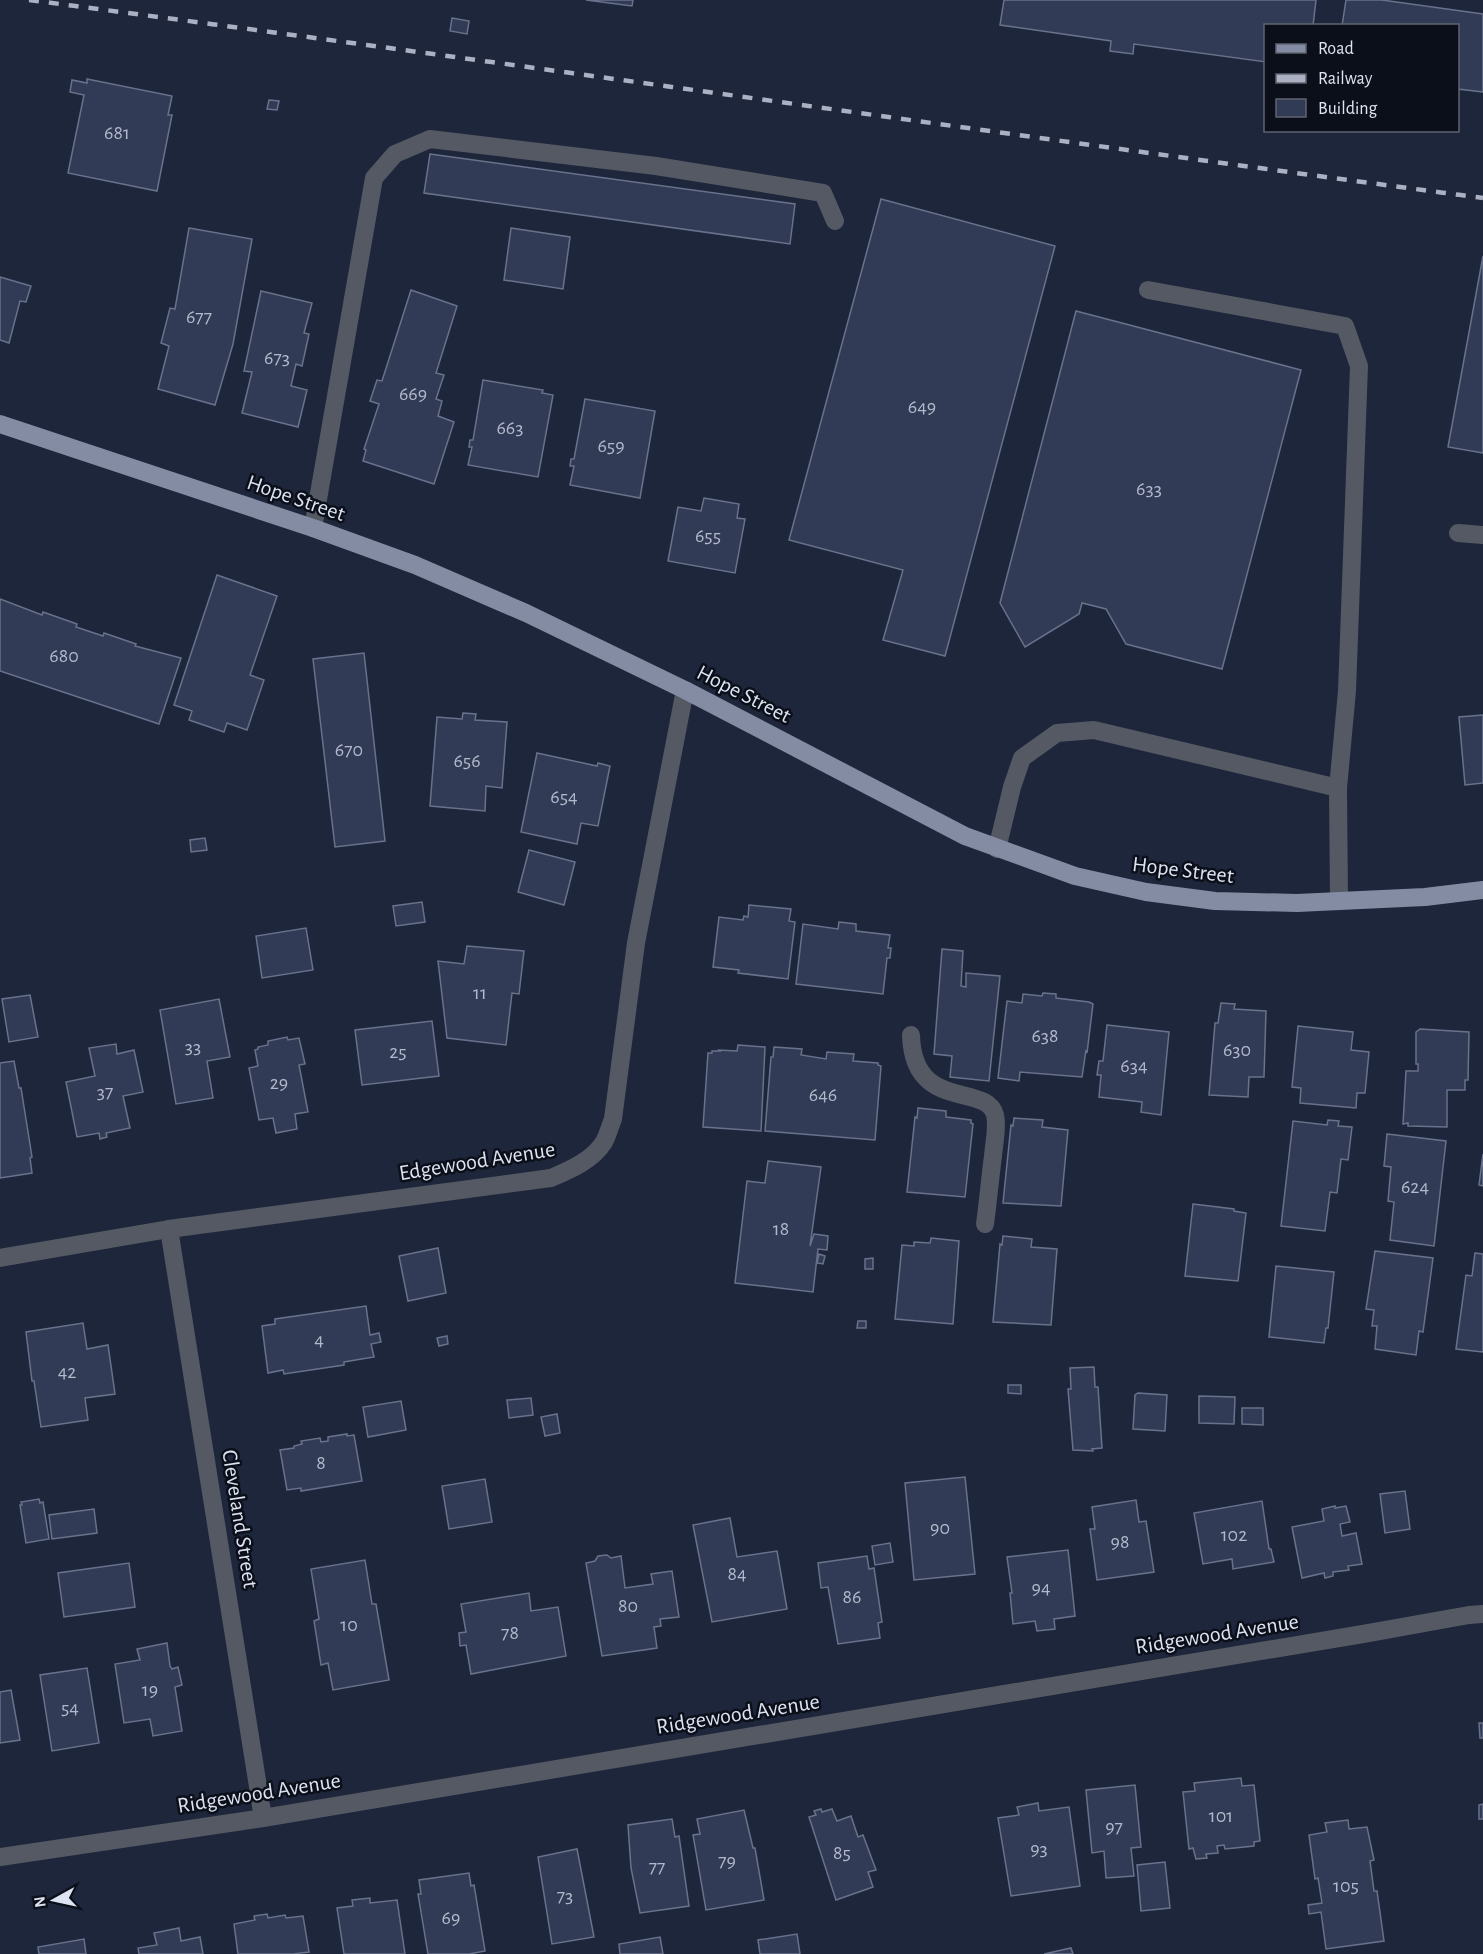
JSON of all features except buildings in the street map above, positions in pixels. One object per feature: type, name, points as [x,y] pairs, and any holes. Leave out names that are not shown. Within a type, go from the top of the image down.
[{"type":"main road","name":"Hope Street","points":[[0,424],[313,528],[415,566],[526,613],[685,690],[965,836],[1075,876],[1146,892],[1215,902],[1297,903],[1425,897],[1483,890]]},
{"type":"street","points":[[313,528],[344,339],[375,178],[395,154],[430,139],[656,166],[823,193],[835,221]]},
{"type":"street","points":[[1148,290],[1345,326],[1359,366],[1347,691],[1338,788],[1339,901]]},
{"type":"street","points":[[1458,533],[1483,535]]},
{"type":"street","name":"Edgewood Avenue","points":[[0,1258],[170,1228],[551,1178],[574,1168],[590,1157],[604,1143],[613,1119],[636,943],[685,690]]},
{"type":"street","points":[[998,849],[1012,787],[1022,758],[1057,734],[1094,730],[1338,788]]},
{"type":"street","points":[[911,1035],[914,1058],[927,1079],[951,1093],[980,1098],[990,1105],[995,1115],[995,1136],[985,1224]]},
{"type":"street","name":"Cleveland Street","points":[[170,1228],[263,1818]]},
{"type":"street","name":"Ridgewood Avenue","points":[[0,1857],[263,1818],[1483,1614]]},
{"type":"railway","points":[[29,0],[1483,198]]}]
